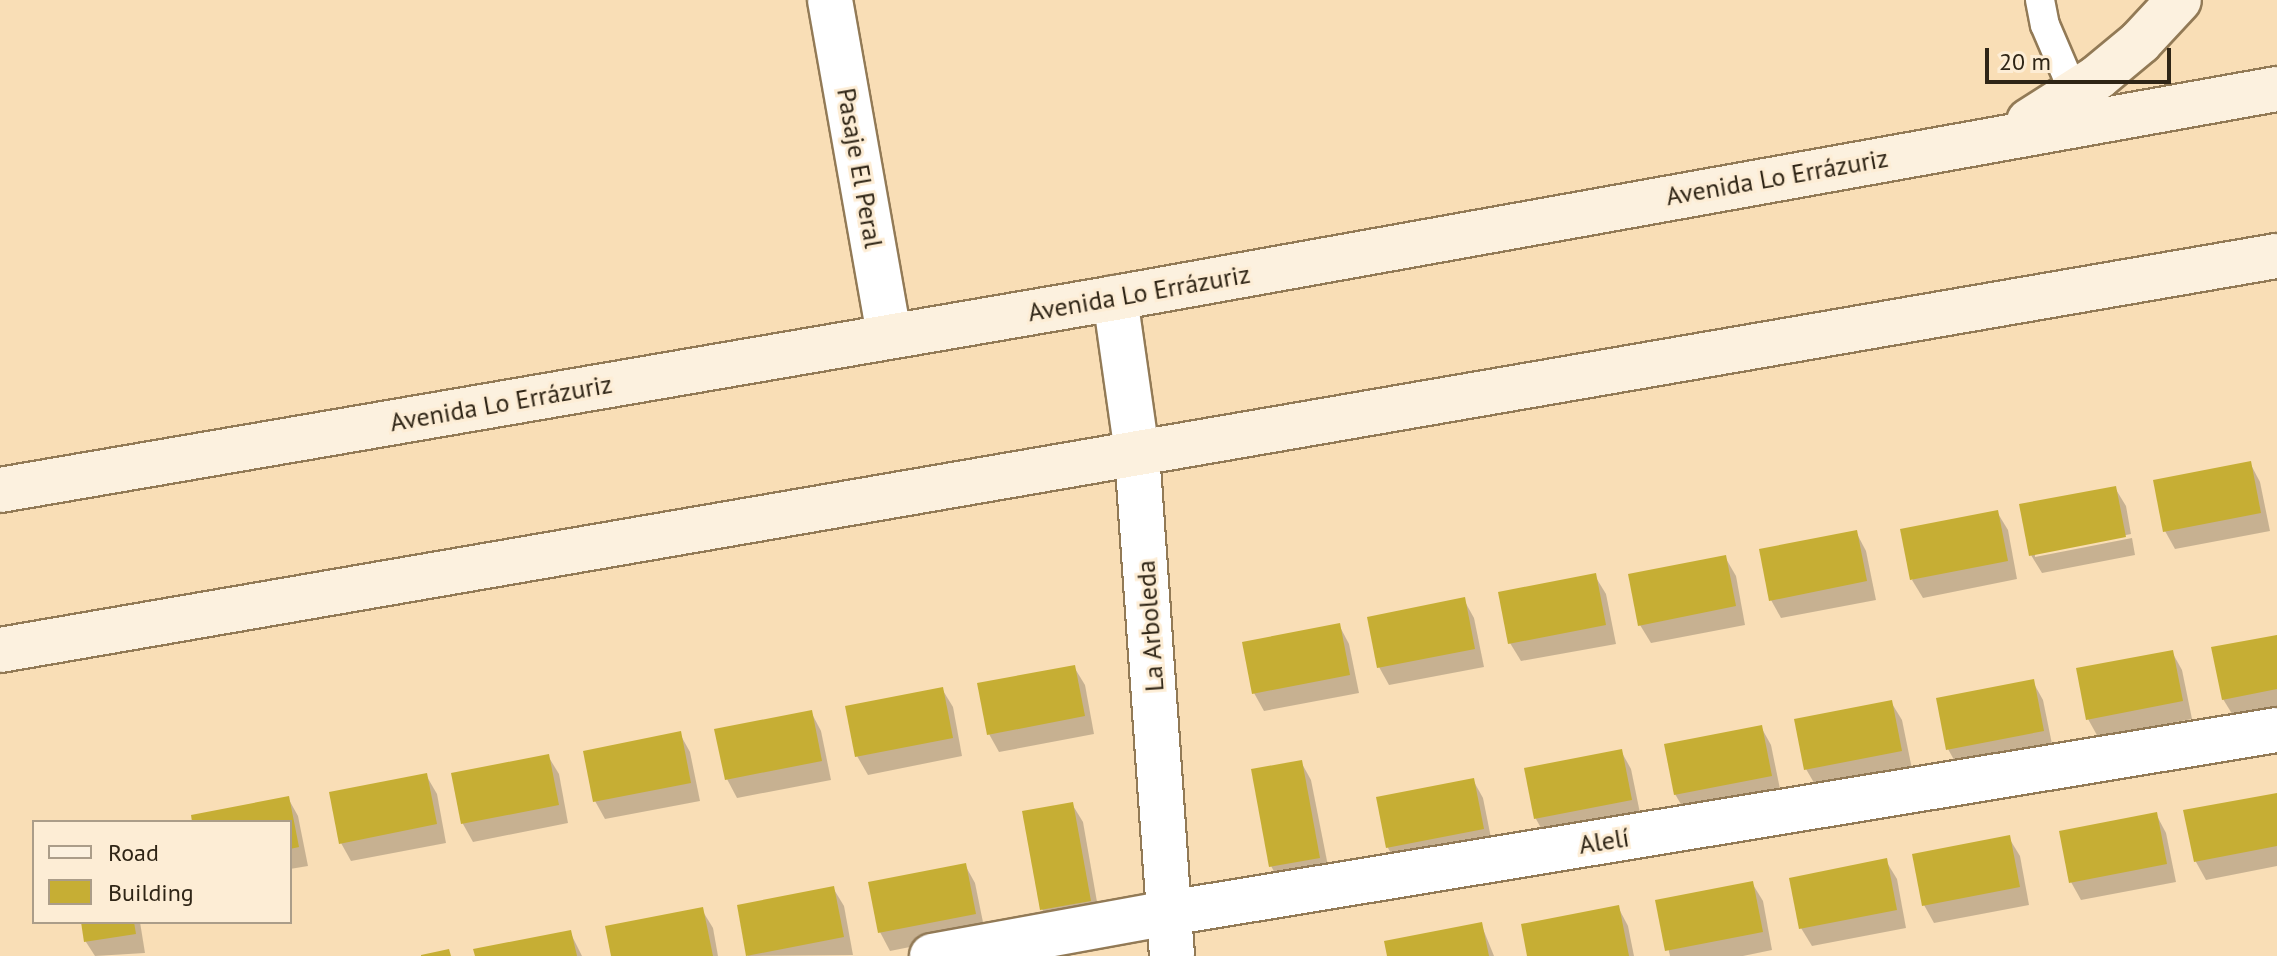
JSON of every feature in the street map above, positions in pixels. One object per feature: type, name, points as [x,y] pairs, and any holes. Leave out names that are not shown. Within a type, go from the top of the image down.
[{"type":"main road","points":[[2004,135],[2075,95],[2140,42],[2179,0]]},
{"type":"main road","name":"Avenida Lo Errázuriz","points":[[0,490],[1115,298],[2004,135],[2277,89]]},
{"type":"main road","points":[[0,650],[2277,256]]},
{"type":"street","name":"Pasaje El Peral","points":[[830,0],[889,336]]},
{"type":"street","name":"La Arboleda","points":[[1115,298],[1137,453],[1172,956]]},
{"type":"street","name":"Alelí","points":[[932,956],[1169,913],[2277,730]]},
{"type":"lane","points":[[2040,0],[2045,25],[2075,95]]},
{"type":"building","points":[[2251,461],[2261,513],[2163,532],[2153,480]]},
{"type":"building","points":[[2116,486],[2126,537],[2029,556],[2019,504]]},
{"type":"building","points":[[1998,510],[2008,561],[1910,580],[1900,529]]},
{"type":"building","points":[[1857,530],[1867,581],[1769,601],[1759,549]]},
{"type":"building","points":[[1726,555],[1736,606],[1638,626],[1628,574]]},
{"type":"building","points":[[1596,573],[1606,625],[1508,644],[1498,592]]},
{"type":"building","points":[[1465,597],[1475,649],[1377,668],[1367,617]]},
{"type":"building","points":[[1340,623],[1350,675],[1252,694],[1242,642]]},
{"type":"building","points":[[2277,635],[2277,689],[2222,700],[2211,647]]},
{"type":"building","points":[[2173,650],[2183,701],[2086,720],[2076,668]]},
{"type":"building","points":[[1075,665],[1085,716],[987,735],[977,683]]},
{"type":"building","points":[[2034,679],[2044,731],[1946,750],[1936,698]]},
{"type":"building","points":[[943,687],[953,738],[855,757],[845,706]]},
{"type":"building","points":[[1892,700],[1902,751],[1804,770],[1794,719]]},
{"type":"building","points":[[812,710],[822,761],[725,780],[714,729]]},
{"type":"building","points":[[1762,725],[1772,776],[1674,795],[1664,744]]},
{"type":"building","points":[[681,731],[691,783],[593,802],[583,751]]},
{"type":"building","points":[[1622,749],[1632,800],[1534,819],[1524,768]]},
{"type":"building","points":[[549,754],[559,805],[461,824],[451,773]]},
{"type":"building","points":[[1302,760],[1320,858],[1269,867],[1251,769]]},
{"type":"building","points":[[427,773],[437,824],[339,844],[329,792]]},
{"type":"building","points":[[1474,778],[1484,829],[1386,848],[1376,797]]},
{"type":"building","points":[[2277,793],[2277,846],[2194,862],[2183,810]]},
{"type":"building","points":[[289,796],[299,847],[292,849],[292,820],[192,820],[191,815]]},
{"type":"building","points":[[1073,802],[1091,901],[1040,910],[1022,811]]},
{"type":"building","points":[[2157,812],[2167,864],[2069,883],[2059,831]]},
{"type":"building","points":[[2010,835],[2020,887],[1922,906],[1912,854]]},
{"type":"building","points":[[1887,858],[1897,910],[1799,929],[1789,878]]},
{"type":"building","points":[[966,863],[976,914],[878,933],[868,882]]},
{"type":"building","points":[[1753,881],[1763,932],[1665,951],[1655,900]]},
{"type":"building","points":[[834,886],[844,937],[746,956],[737,905]]},
{"type":"building","points":[[1619,905],[1629,956],[1527,956],[1521,924]]},
{"type":"building","points":[[703,907],[713,956],[611,956],[605,926]]},
{"type":"building","points":[[1482,922],[1489,956],[1387,956],[1384,941]]},
{"type":"building","points":[[81,924],[134,924],[136,934],[84,942]]},
{"type":"building","points":[[571,930],[577,956],[475,956],[473,949]]},
{"type":"building","points":[[449,949],[451,956],[421,956],[421,955]]}]
